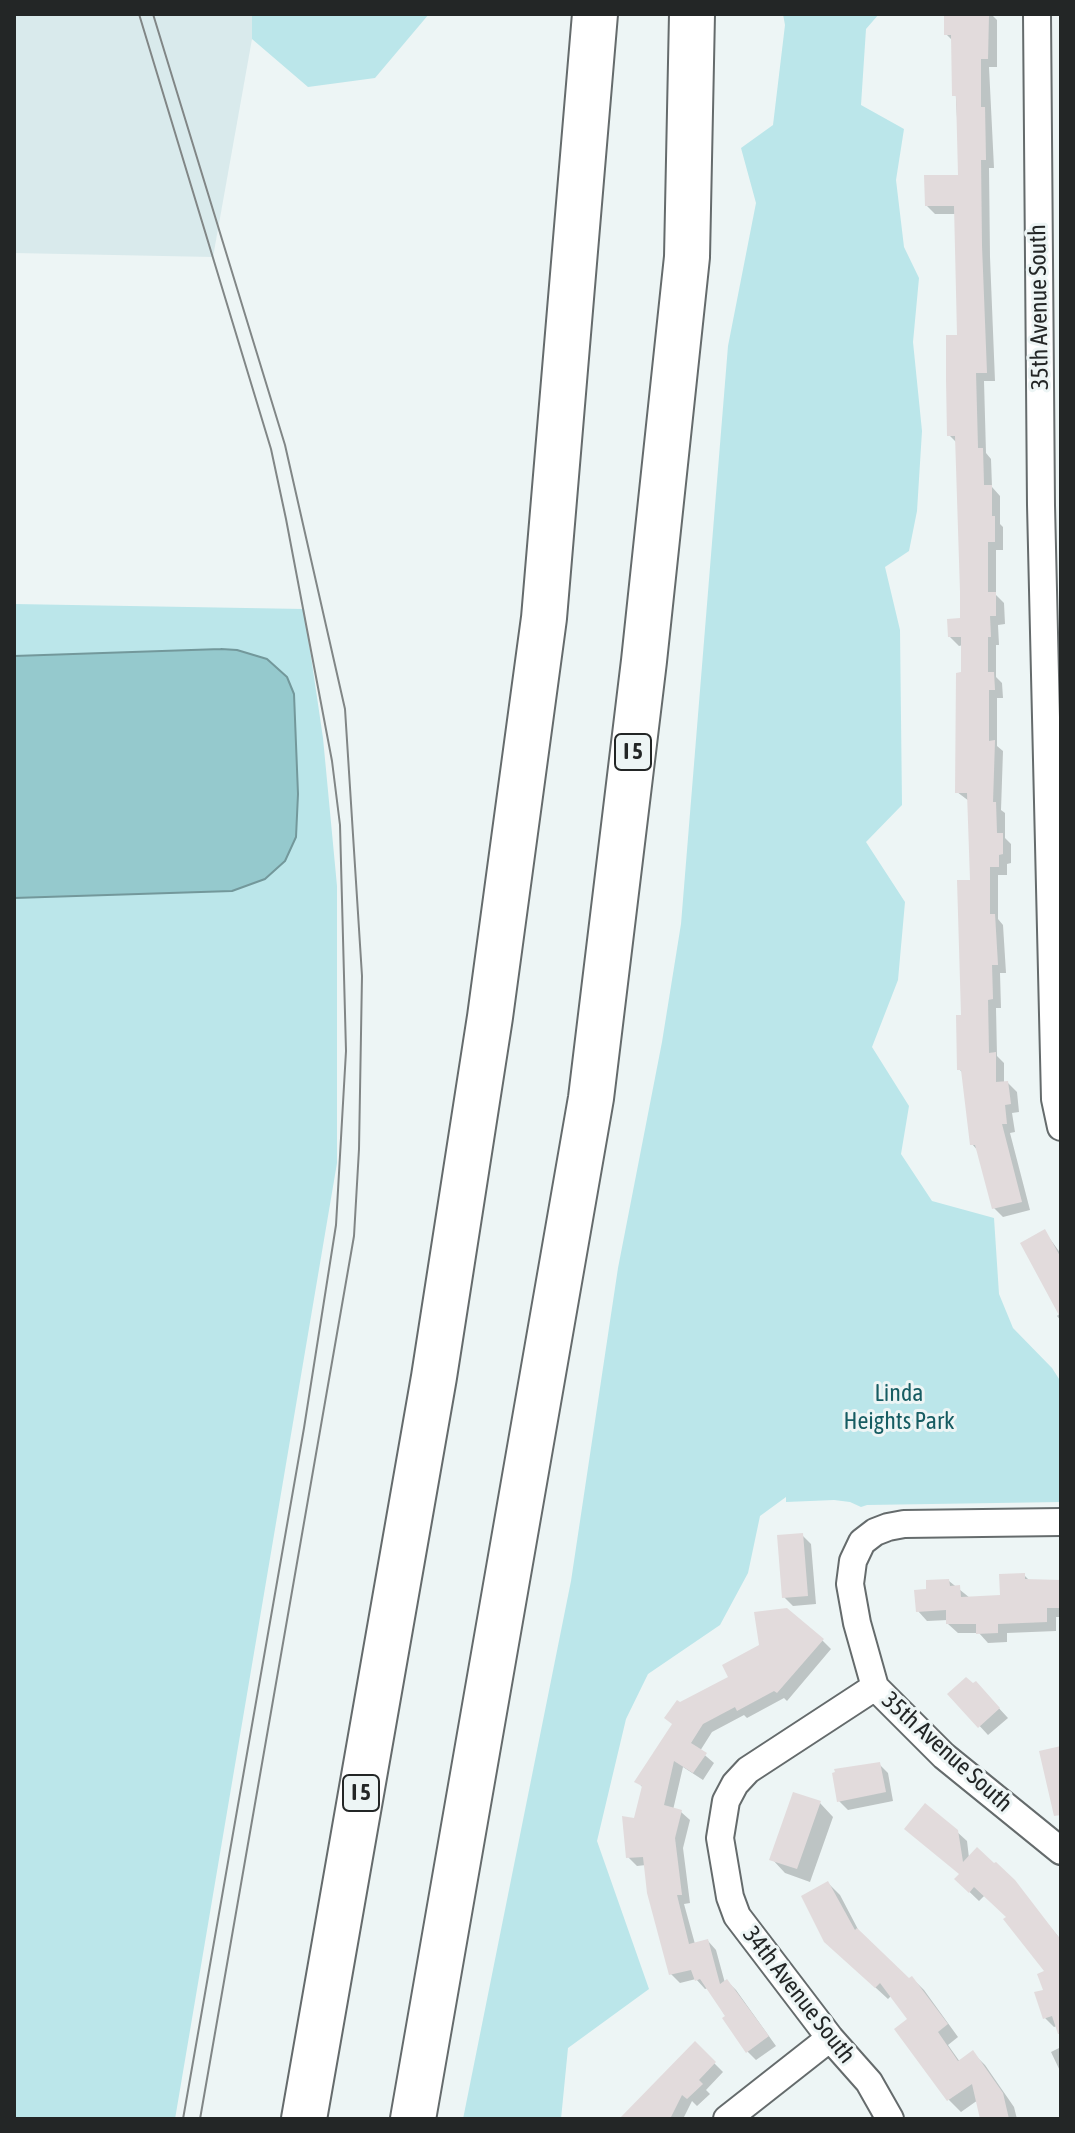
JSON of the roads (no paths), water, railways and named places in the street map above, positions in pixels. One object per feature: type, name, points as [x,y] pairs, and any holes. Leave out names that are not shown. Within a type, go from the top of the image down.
[{"type":"highway","name":"I 5","points":[[304,2119],[434,1377],[490,1017],[544,618],[595,14]]},
{"type":"highway","name":"I 5","points":[[413,2119],[591,1098],[644,661],[687,257],[692,14]]},
{"type":"street","name":"35th Avenue South","points":[[1037,14],[1050,265],[1055,1099],[1061,1127]]},
{"type":"street","name":"35th Avenue South","points":[[1061,1522],[904,1524],[875,1532],[862,1542],[853,1561],[850,1584],[860,1640],[875,1687],[944,1756],[1061,1851]]},
{"type":"street","name":"34th Avenue South","points":[[875,1687],[748,1770],[735,1784],[726,1801],[720,1838],[737,1916],[830,2038],[869,2082],[890,2119]]},
{"type":"street","points":[[727,2119],[830,2038]]},
{"type":"tram line","points":[[139,14],[271,449],[286,519],[332,761],[340,825],[346,1051],[336,1225],[304,1428],[183,2119]]},
{"type":"tram line","points":[[153,14],[285,445],[345,709],[362,976],[354,1236],[200,2119]]},
{"type":"park label","name":"Linda Heights Park","points":[[899,1407]]}]
